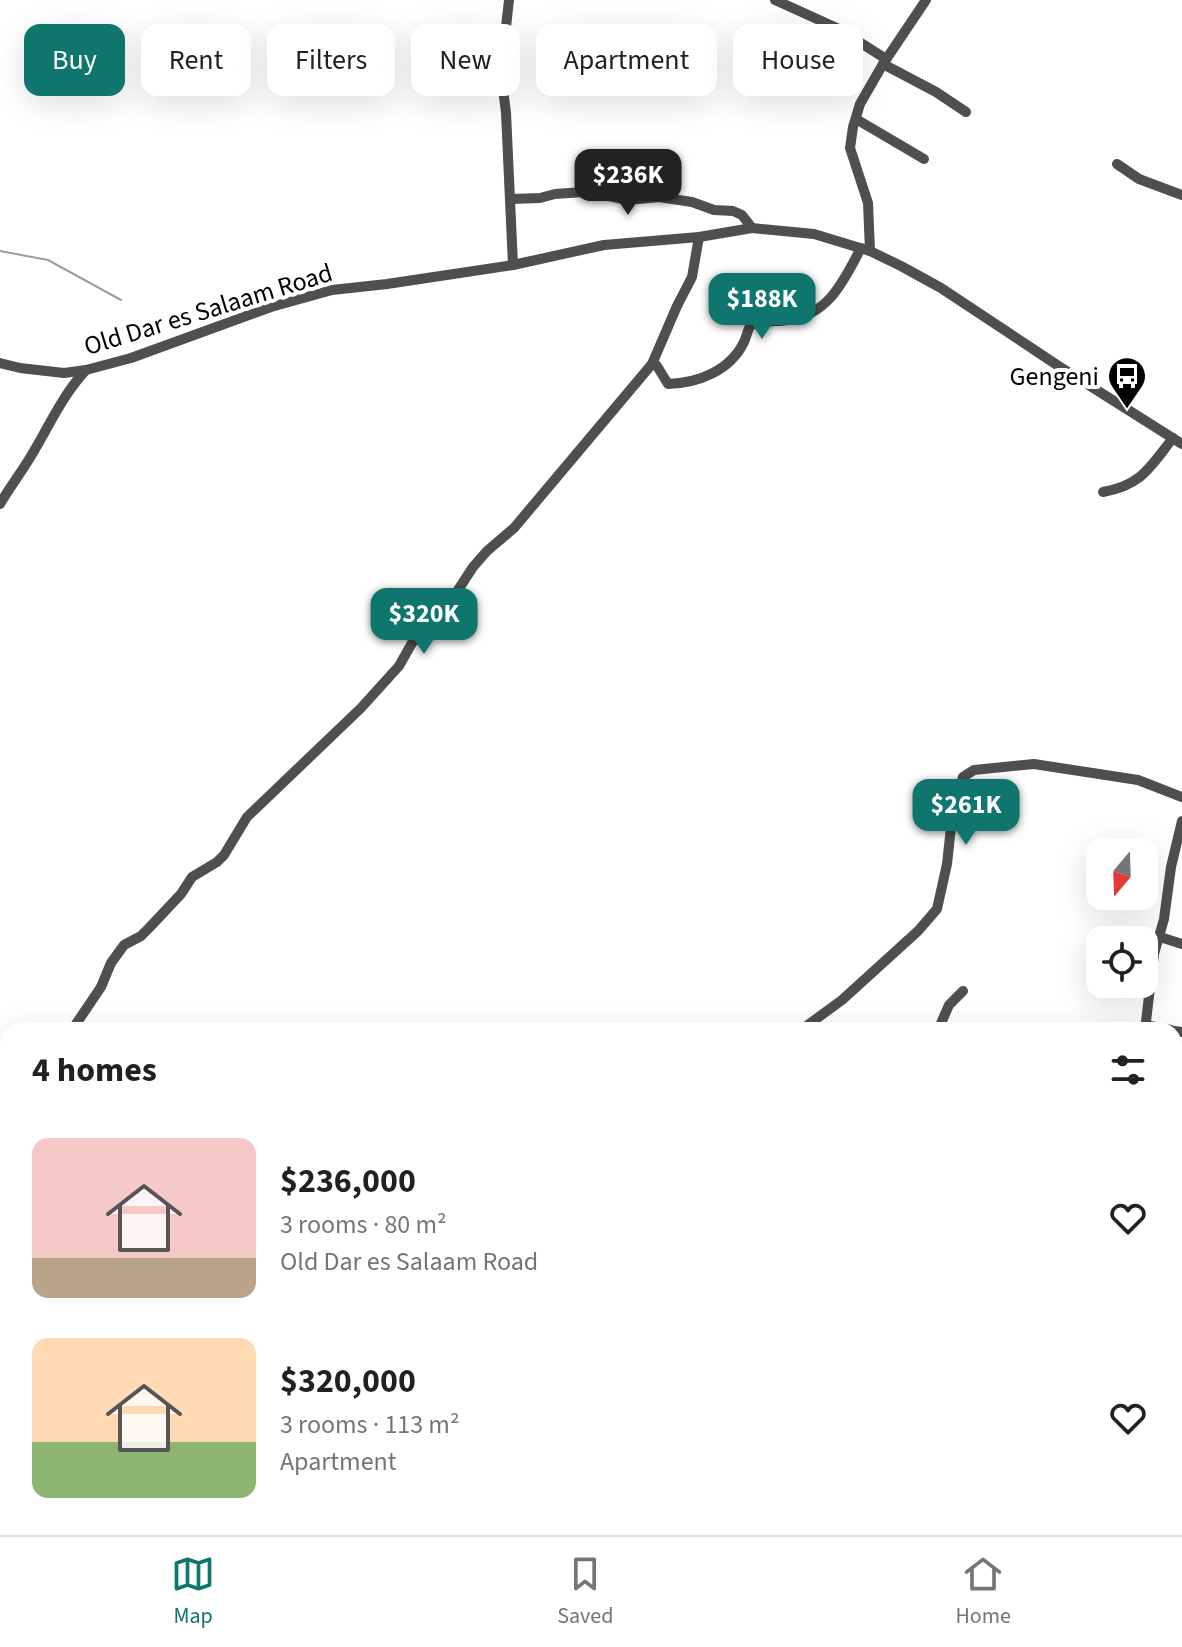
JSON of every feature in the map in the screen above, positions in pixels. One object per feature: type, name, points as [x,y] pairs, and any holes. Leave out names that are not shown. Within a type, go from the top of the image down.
[{"type":"street","points":[[509,0],[501,72],[513,265]]},
{"type":"street","points":[[775,0],[839,29],[884,62],[966,112]]},
{"type":"street","points":[[652,364],[657,366],[668,384],[688,383],[715,372],[728,362],[738,351],[751,325],[760,321],[790,320],[810,313],[827,304],[836,294],[866,250],[868,203],[850,148],[853,127],[860,104],[921,2]]},
{"type":"street","points":[[856,119],[924,159]]},
{"type":"street","points":[[1117,164],[1139,179],[1182,195]]},
{"type":"street","points":[[511,199],[583,192],[627,200],[659,197],[687,201],[714,210],[733,211],[742,215],[752,228]]},
{"type":"street","name":"Old Dar es Salaam Road","points":[[0,363],[64,373],[86,370],[131,358],[271,307],[332,290],[513,265],[604,245],[699,237],[752,228],[814,234],[866,250],[941,288],[1177,441]]},
{"type":"street","points":[[77,1022],[124,945],[149,928],[181,894],[192,877],[224,855],[247,817],[361,708],[399,666],[412,643],[445,610],[480,559],[514,528],[652,364],[692,277],[699,237]]},
{"type":"street","points":[[0,504],[47,425],[86,370]]},
{"type":"street","points":[[1103,492],[1133,483],[1177,441]]},
{"type":"street","points":[[812,1022],[842,1000],[918,931],[937,909],[947,864],[952,818],[963,777],[974,770],[1034,764],[1138,780],[1182,797]]},
{"type":"street","points":[[1146,1022],[1154,954],[1182,821]]},
{"type":"street","points":[[1160,937],[1182,944]]},
{"type":"street","points":[[942,1022],[949,1005],[963,991]]},
{"type":"waterway","points":[[0,251],[48,260],[121,300]]},
{"type":"place","name":"Gengeni","points":[[1127,410]]}]
